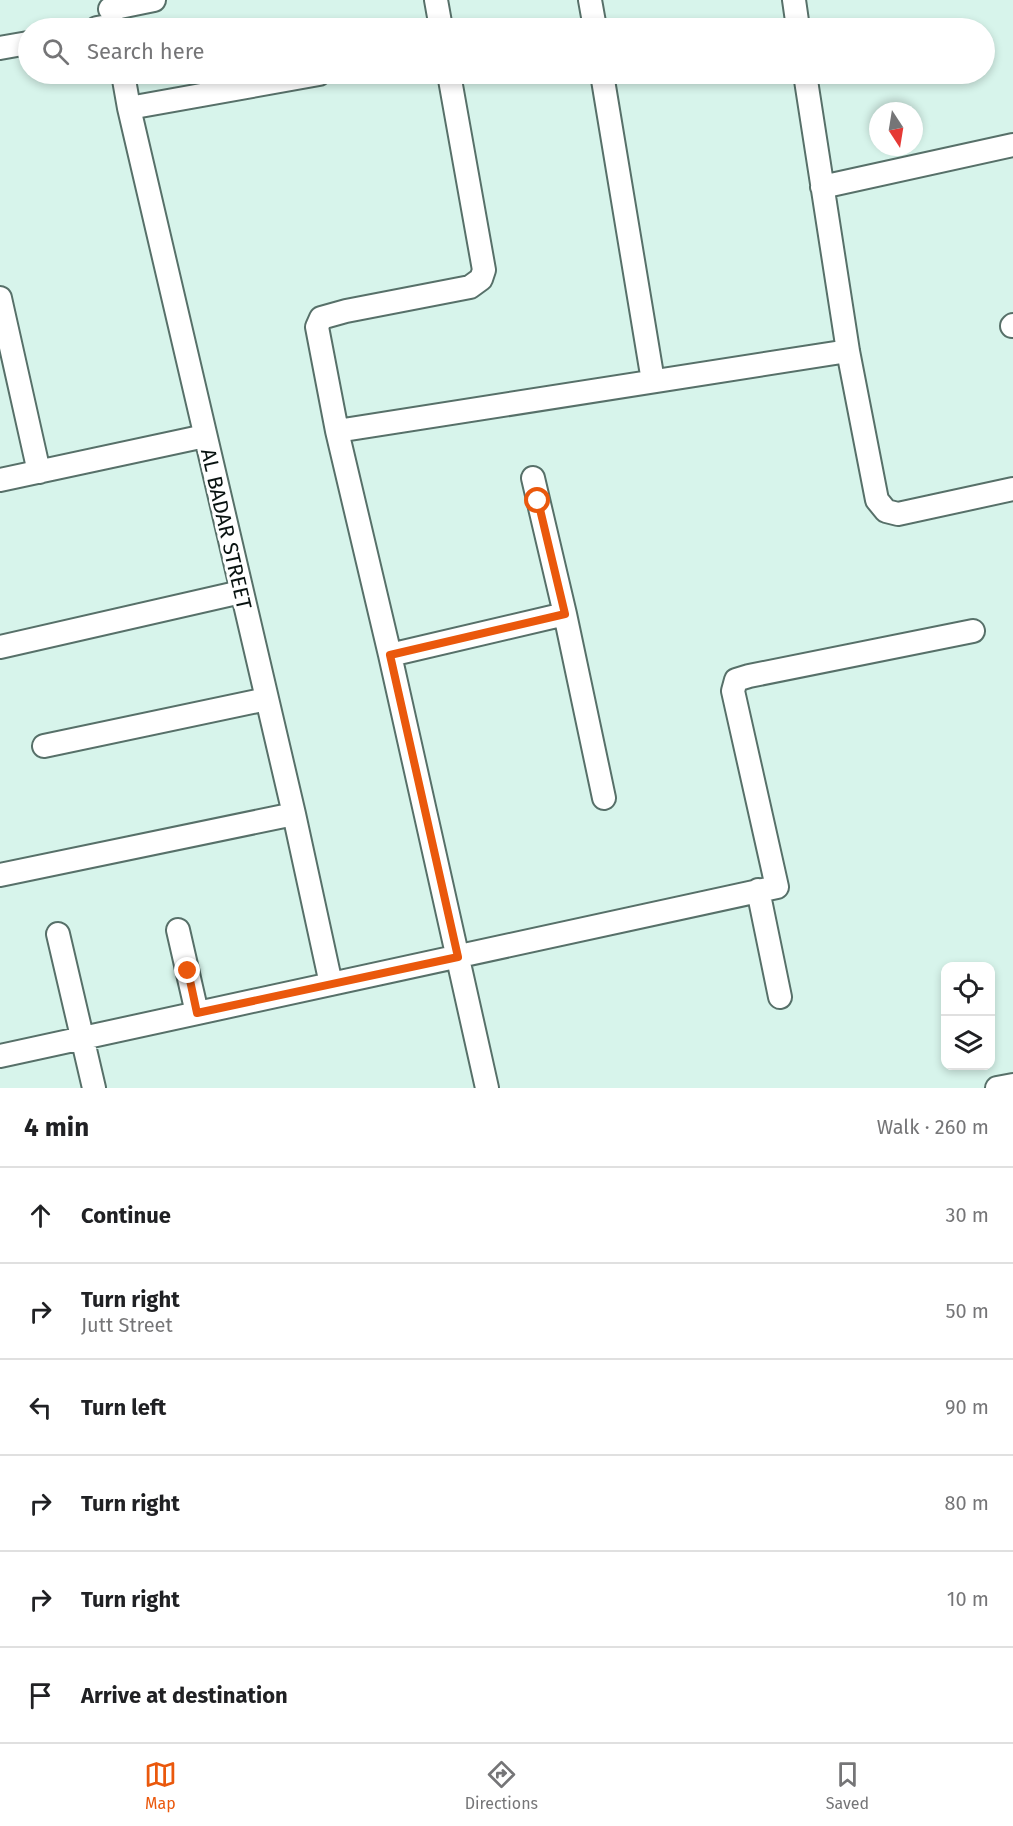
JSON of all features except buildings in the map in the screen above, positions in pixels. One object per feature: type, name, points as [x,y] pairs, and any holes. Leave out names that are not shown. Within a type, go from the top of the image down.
[{"type":"street","points":[[109,18],[154,0]]},
{"type":"street","points":[[436,0],[439,18]]},
{"type":"street","points":[[590,0],[593,18]]},
{"type":"street","points":[[794,0],[797,18]]},
{"type":"street","points":[[0,48],[18,45]]},
{"type":"street","name":"AL BADAR STREET","points":[[125,84],[294,814],[331,984]]},
{"type":"street","points":[[129,108],[263,84]]},
{"type":"street","points":[[451,84],[484,270],[481,279],[470,287],[321,318],[317,327],[337,431],[488,1088]]},
{"type":"street","points":[[604,84],[653,381]]},
{"type":"street","points":[[807,84],[848,351],[877,500],[886,511],[898,514],[1013,489]]},
{"type":"street","points":[[822,187],[1013,145]]},
{"type":"street","points":[[0,298],[39,472]]},
{"type":"street","points":[[337,431],[848,351]]},
{"type":"street","points":[[0,480],[205,436]]},
{"type":"street","points":[[533,478],[604,798]]},
{"type":"street","points":[[0,647],[241,592]]},
{"type":"street","points":[[390,655],[565,614]]},
{"type":"street","points":[[0,1056],[777,887],[733,691],[736,680],[973,631]]},
{"type":"street","points":[[44,746],[267,699]]},
{"type":"street","points":[[0,875],[294,814]]},
{"type":"street","points":[[758,890],[780,997]]},
{"type":"street","points":[[178,930],[197,1013]]},
{"type":"street","points":[[58,934],[94,1088]]},
{"type":"street","points":[[998,1088],[1013,1085]]},
{"type":"route","points":[[188,971],[197,1013],[458,957],[390,655],[565,614],[538,501]]}]
